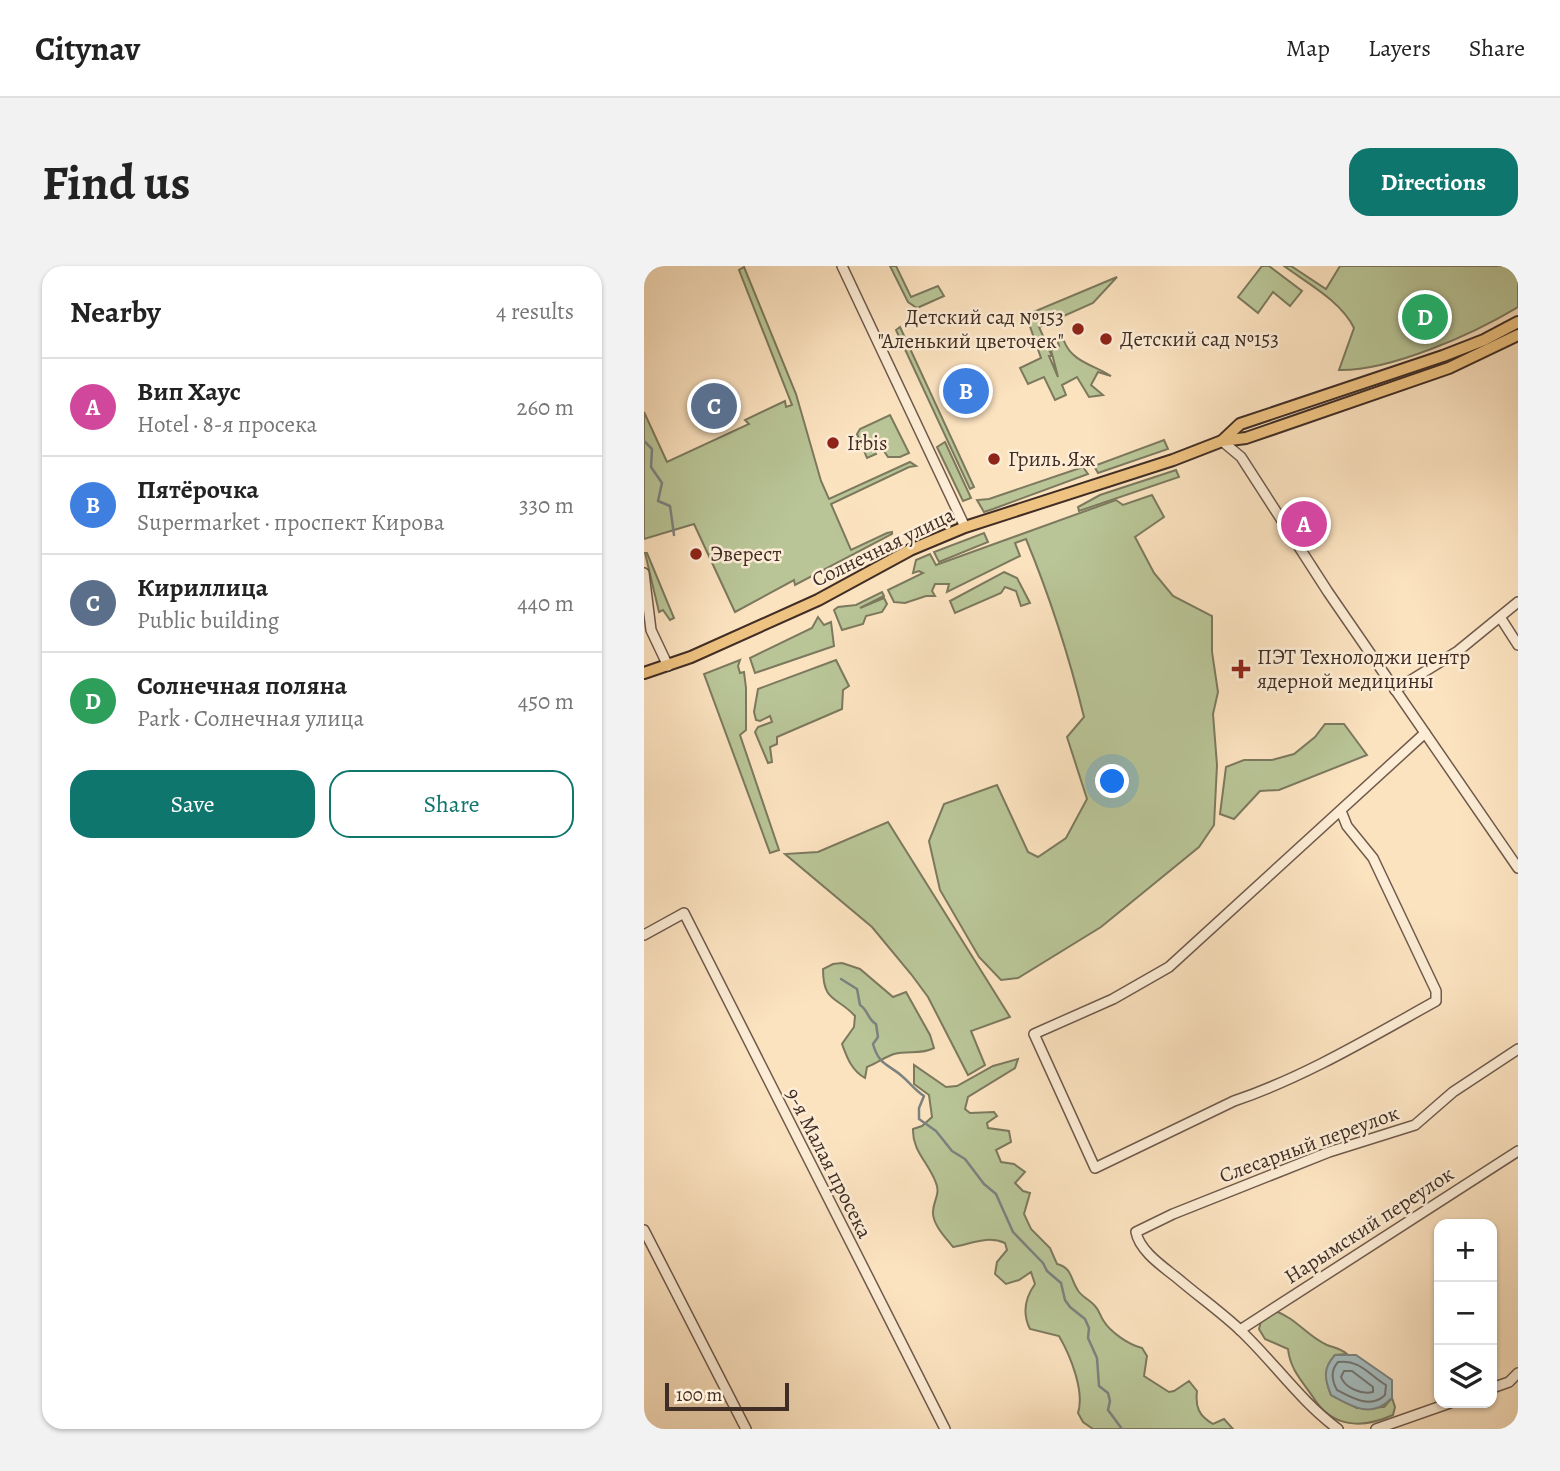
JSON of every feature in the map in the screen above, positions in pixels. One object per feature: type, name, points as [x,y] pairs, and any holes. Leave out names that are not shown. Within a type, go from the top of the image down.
[{"type":"main road","name":"Солнечная улица","points":[[1222,441],[1240,424],[1443,356],[1484,340],[1518,322]]},
{"type":"main road","name":"Солнечная улица","points":[[644,673],[668,666],[818,600],[910,550],[965,527],[1173,460],[1222,441],[1246,438],[1449,368],[1518,335]]},
{"type":"street","points":[[842,266],[965,527]]},
{"type":"street","points":[[1222,441],[1241,457],[1395,690],[1518,867]]},
{"type":"street","points":[[644,573],[651,630],[668,666]]},
{"type":"street","points":[[1395,690],[1458,651],[1518,602]]},
{"type":"street","points":[[1500,617],[1518,645]]},
{"type":"street","points":[[1341,811],[1347,826],[1373,858],[1436,991],[1436,1001],[1337,1055],[1095,1168],[1034,1034],[1113,999],[1169,967],[1425,733]]},
{"type":"street","name":"9-я Малая просека","points":[[645,931],[684,913],[945,1429]]},
{"type":"street","name":"Слесарный переулок","points":[[1240,1330],[1155,1259],[1138,1239],[1136,1231],[1329,1152],[1415,1125],[1452,1092],[1518,1049]]},
{"type":"street","name":"Нарымский переулок","points":[[1240,1330],[1518,1151]]},
{"type":"street","points":[[644,1230],[746,1429]]},
{"type":"street","points":[[1240,1330],[1284,1379],[1338,1429]]},
{"type":"street","points":[[1497,1386],[1509,1382],[1518,1373]]},
{"type":"street","points":[[1377,1429],[1436,1408]]},
{"type":"green space","points":[[890,266],[896,266],[911,297],[938,286],[944,296],[917,308],[908,302]]},
{"type":"green space","points":[[1262,266],[1269,266],[1302,291],[1290,306],[1273,292],[1258,313],[1238,297]]},
{"type":"green space","points":[[1284,266],[1291,266],[1326,289],[1340,266],[1518,266],[1518,307],[1455,339],[1407,358],[1360,369],[1339,370],[1354,328],[1332,301]]},
{"type":"green space","points":[[744,267],[796,394],[821,481],[829,499],[910,462],[916,466],[831,504],[851,550],[887,533],[892,534],[795,585],[794,580],[735,612],[694,524],[644,539],[644,412],[667,462],[749,424],[745,420],[785,401],[786,407],[792,405],[739,270]]},
{"type":"green space","points":[[1117,277],[1093,303],[1039,327],[1058,377],[1051,350],[1059,346],[1057,339],[1064,341],[1072,354],[1111,376],[1098,372],[1091,385],[1103,395],[1089,397],[1077,377],[1062,385],[1066,395],[1055,400],[1044,377],[1028,384],[1020,368],[1041,358],[1026,315]]},
{"type":"green space","points":[[900,327],[974,487],[970,489],[896,330]]},
{"type":"green space","points":[[890,415],[909,453],[900,457],[888,457],[877,441],[870,443],[876,454],[867,458],[857,434],[860,429]]},
{"type":"green space","points":[[1164,440],[1168,449],[1098,473],[1094,466]]},
{"type":"green space","points":[[945,442],[971,498],[963,501],[937,447]]},
{"type":"green space","points":[[1083,467],[1088,474],[984,512],[977,500],[989,499]]},
{"type":"green space","points":[[1176,470],[1179,477],[1079,511],[1078,507],[1100,495]]},
{"type":"green space","points":[[1152,495],[1164,517],[1135,537],[1154,573],[1173,596],[1212,616],[1212,652],[1218,692],[1213,714],[1217,765],[1214,825],[1199,847],[1101,927],[1018,978],[1001,980],[979,957],[940,890],[929,841],[944,804],[997,785],[1028,852],[1038,857],[1066,838],[1087,799],[1067,737],[1084,717],[1072,672],[1026,539],[1015,543],[1020,556],[947,592],[949,584],[935,584],[932,591],[935,596],[905,603],[894,602],[888,590],[923,573],[913,573],[916,560],[930,554],[936,565],[1116,500],[1123,505]]},
{"type":"green space","points":[[984,533],[988,542],[939,562],[934,552]]},
{"type":"green space","points":[[645,553],[674,618],[670,620],[663,610],[659,612]]},
{"type":"green space","points":[[1004,572],[1017,578],[1030,603],[1021,606],[1016,591],[1005,587],[1001,593],[955,613],[950,601]]},
{"type":"green space","points":[[882,592],[884,596],[860,608],[884,598],[887,604],[882,612],[866,616],[863,624],[842,630],[834,610],[856,605]]},
{"type":"green space","points":[[818,617],[824,625],[831,622],[834,646],[755,673],[750,658],[812,628]]},
{"type":"green space","points":[[740,660],[738,666],[740,673],[744,672],[746,688],[746,730],[740,735],[779,850],[770,853],[704,674]]},
{"type":"green space","points":[[836,660],[849,686],[843,690],[842,709],[777,737],[777,744],[770,747],[772,762],[768,763],[755,732],[758,727],[772,722],[770,716],[756,720],[754,712],[758,689]]},
{"type":"green space","points":[[1325,724],[1344,724],[1367,755],[1279,790],[1260,791],[1234,819],[1220,814],[1226,767],[1244,760],[1272,760],[1294,754],[1315,737]]},
{"type":"green space","points":[[888,822],[1010,1017],[971,1031],[985,1065],[968,1075],[928,997],[911,974],[872,927],[785,854],[818,852]]},
{"type":"green space","points":[[842,963],[860,969],[893,997],[906,992],[930,1035],[934,1048],[891,1055],[867,1067],[865,1078],[856,1071],[842,1044],[854,1027],[855,1016],[832,998],[825,988],[823,969]]},
{"type":"green space","points":[[1018,1059],[1015,1068],[968,1097],[965,1109],[970,1113],[994,1112],[997,1116],[987,1123],[988,1128],[1009,1131],[1011,1142],[996,1150],[1001,1162],[1014,1164],[1025,1172],[1015,1183],[1023,1191],[1030,1193],[1024,1214],[1031,1229],[1050,1248],[1057,1264],[1069,1271],[1076,1288],[1096,1308],[1110,1329],[1126,1341],[1142,1348],[1147,1356],[1144,1376],[1169,1392],[1189,1381],[1197,1391],[1197,1406],[1204,1418],[1213,1424],[1224,1419],[1233,1429],[1093,1429],[1083,1422],[1078,1413],[1078,1384],[1072,1363],[1059,1336],[1030,1329],[1026,1306],[1035,1284],[1031,1272],[1006,1284],[995,1274],[997,1262],[1007,1250],[1005,1243],[985,1240],[953,1247],[938,1227],[933,1214],[937,1187],[913,1137],[913,1129],[922,1126],[932,1117],[929,1095],[914,1084],[914,1065],[946,1087],[957,1086],[993,1066]]},
{"type":"green space","points":[[1275,1311],[1289,1318],[1320,1342],[1347,1354],[1335,1355],[1328,1365],[1326,1379],[1331,1395],[1357,1408],[1384,1407],[1392,1398],[1395,1407],[1393,1415],[1359,1424],[1338,1420],[1329,1415],[1297,1375],[1288,1349],[1265,1339],[1259,1329],[1262,1317]]},
{"type":"water","points":[[1335,1355],[1356,1355],[1392,1380],[1392,1398],[1377,1408],[1362,1409],[1331,1395],[1326,1374],[1328,1364]]},
{"type":"waterway","points":[[644,441],[652,449],[651,467],[662,483],[658,501],[670,506],[674,535]]},
{"type":"waterway","points":[[841,979],[857,989],[860,1005],[876,1024],[878,1037],[873,1044],[878,1057],[924,1096],[919,1108],[919,1119],[936,1131],[952,1151],[965,1159],[984,1184],[996,1194],[1013,1232],[1061,1283],[1065,1300],[1085,1319],[1089,1328],[1088,1338],[1097,1358],[1099,1386],[1108,1393],[1108,1410],[1122,1429]]},
{"type":"place","name":"Солнечная поляна","points":[[1425,317]]},
{"type":"place","name":"Детский сад №153 \"Аленький цветочек\"","points":[[1078,329]]},
{"type":"place","name":"Детский сад №153","points":[[1106,339]]},
{"type":"place","name":"Пятёрочка","points":[[966,391]]},
{"type":"place","name":"Кириллица","points":[[714,406]]},
{"type":"place","name":"Irbis","points":[[833,443]]},
{"type":"place","name":"Гриль.Яж","points":[[994,459]]},
{"type":"place","name":"Вип Хаус","points":[[1304,524]]},
{"type":"place","name":"Эверест","points":[[696,554]]},
{"type":"place","name":"ПЭТ Технолоджи центр ядерной медицины","points":[[1241,669]]}]
